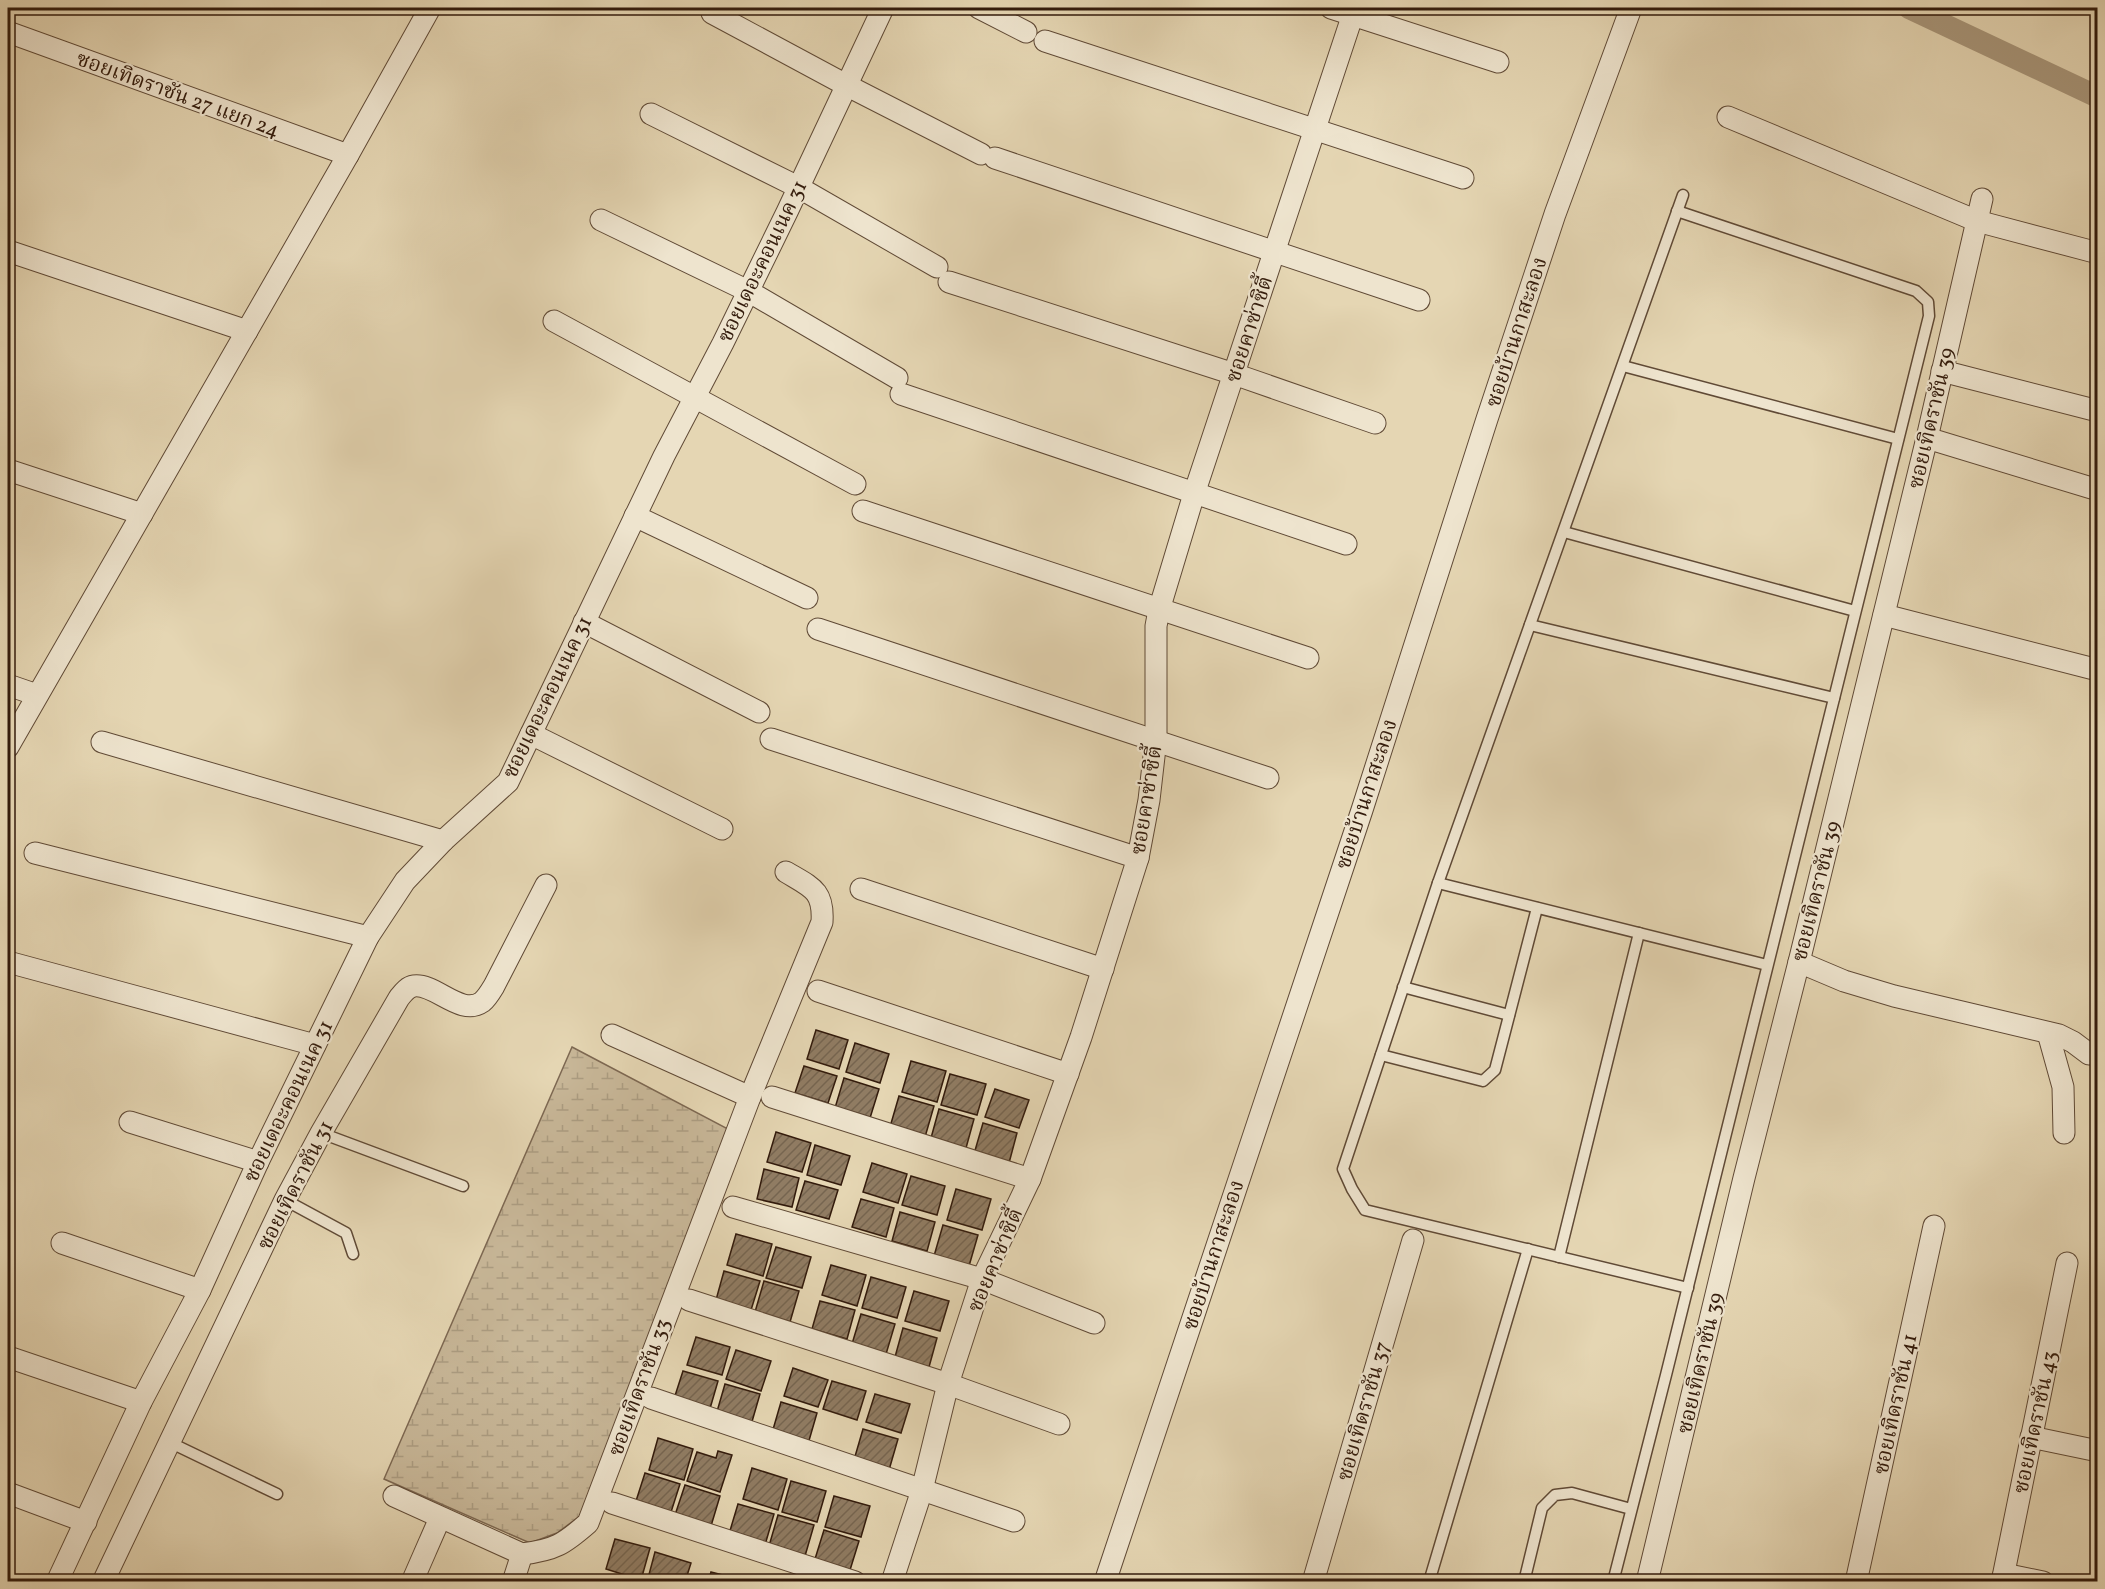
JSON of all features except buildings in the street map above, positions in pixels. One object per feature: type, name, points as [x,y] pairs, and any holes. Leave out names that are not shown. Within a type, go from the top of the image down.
[{"type":"street","points":[[8,747],[430,8]]},
{"type":"street","name":"ซอยเดอะคอนเนค 31","points":[[57,1581],[141,1402],[200,1290],[258,1162],[368,937],[405,881],[443,841],[508,782],[635,516],[798,188],[883,8]]},
{"type":"street","points":[[979,8],[1035,36],[1463,178]]},
{"type":"street","points":[[1331,8],[1353,11],[1498,62]]},
{"type":"street","name":"ซอยบ้านกาสะลอง","points":[[1105,1581],[1358,822],[1555,214],[1631,8]]},
{"type":"street","name":"ซอยคาซ่าซิตี้","points":[[892,1581],[922,1490],[948,1384],[982,1279],[1030,1179],[1068,1074],[1138,858],[1149,800],[1156,739],[1156,626],[1159,610],[1194,494],[1353,11]]},
{"type":"street","points":[[712,13],[846,85],[988,156],[1419,300]]},
{"type":"street","name":"ซอยเทิดราชัน 27 แยก 24","points":[[8,32],[348,155]]},
{"type":"street","points":[[651,114],[798,188],[943,275],[1375,423]]},
{"type":"street","points":[[1728,117],[1977,221],[2097,253]]},
{"type":"street","name":"ซอยเทิดราชัน 39","points":[[1647,1581],[1743,1178],[1799,962],[1927,438],[1982,199]]},
{"type":"street","points":[[601,220],[748,291],[899,386],[1194,494],[1346,544]]},
{"type":"street","points":[[8,251],[247,331]]},
{"type":"street","points":[[554,321],[855,484]]},
{"type":"street","points":[[1942,371],[2097,411]]},
{"type":"street","points":[[1927,438],[2097,490]]},
{"type":"street","points":[[8,470],[142,514]]},
{"type":"street","points":[[863,511],[1308,658]]},
{"type":"street","points":[[635,516],[807,598]]},
{"type":"street","points":[[1884,615],[2097,670]]},
{"type":"street","points":[[584,622],[759,712]]},
{"type":"street","points":[[818,629],[1156,739],[1268,778]]},
{"type":"street","points":[[8,685],[38,695]]},
{"type":"street","points":[[531,734],[722,829]]},
{"type":"street","points":[[771,739],[1138,858]]},
{"type":"street","points":[[102,742],[443,841]]},
{"type":"street","points":[[35,853],[368,937]]},
{"type":"street","name":"ซอยเทิดราชัน 33","points":[[522,1554],[544,1551],[564,1544],[588,1523],[750,1097],[822,922],[823,907],[819,896],[813,888],[786,872]]},
{"type":"street","name":"ซอยเทิดราชัน 31","points":[[104,1581],[285,1200],[399,998],[408,989],[416,986],[436,992],[461,1004],[478,1004],[484,1000],[494,986],[546,885]]},
{"type":"street","points":[[861,889],[1103,969]]},
{"type":"street","points":[[8,962],[315,1045]]},
{"type":"street","points":[[1799,962],[1844,981],[1894,996],[2048,1033],[2073,1042],[2089,1054]]},
{"type":"street","points":[[818,991],[1068,1074]]},
{"type":"street","points":[[2048,1033],[2063,1088],[2064,1133]]},
{"type":"street","points":[[612,1035],[750,1097]]},
{"type":"street","points":[[772,1097],[1030,1179]]},
{"type":"street","points":[[130,1122],[258,1162]]},
{"type":"street","points":[[733,1207],[982,1279],[1094,1323]]},
{"type":"street","name":"ซอยเทิดราชัน 41","points":[[1856,1581],[1934,1226]]},
{"type":"street","name":"ซอยเทิดราชัน 37","points":[[1313,1581],[1413,1240]]},
{"type":"street","points":[[62,1243],[200,1290]]},
{"type":"street","name":"ซอยเทิดราชัน 43","points":[[2003,1578],[2067,1263]]},
{"type":"street","points":[[689,1300],[948,1384],[1059,1424]]},
{"type":"street","points":[[8,1357],[141,1402]]},
{"type":"street","points":[[651,1398],[1014,1521]]},
{"type":"street","points":[[2031,1437],[2097,1451]]},
{"type":"street","points":[[8,1493],[86,1522]]},
{"type":"street","points":[[394,1496],[522,1554],[513,1581]]},
{"type":"street","points":[[612,1503],[855,1581]]},
{"type":"street","points":[[412,1581],[440,1518]]},
{"type":"street","points":[[2003,1578],[2043,1581]]},
{"type":"lane","points":[[1683,195],[1438,883],[1343,1169],[1365,1210],[1688,1288]]},
{"type":"lane","points":[[1613,1581],[1929,316],[1928,302],[1916,291],[1677,211]]},
{"type":"lane","points":[[1623,366],[1898,439]]},
{"type":"lane","points":[[1564,532],[1855,611]]},
{"type":"lane","points":[[1530,625],[1834,698]]},
{"type":"lane","points":[[1438,883],[1767,965]]},
{"type":"lane","points":[[1381,1055],[1483,1081],[1495,1070],[1537,908]]},
{"type":"lane","points":[[1559,1257],[1639,933]]},
{"type":"lane","points":[[1402,987],[1509,1015]]},
{"type":"lane","points":[[321,1133],[463,1186]]},
{"type":"lane","points":[[285,1200],[346,1233],[353,1254]]},
{"type":"lane","points":[[1429,1581],[1528,1249]]},
{"type":"lane","points":[[169,1442],[277,1494]]},
{"type":"lane","points":[[1524,1581],[1542,1508],[1556,1494],[1572,1493],[1631,1509]]},
{"type":"green space","points":[[572,1047],[728,1129],[580,1516],[557,1533],[530,1543],[384,1479]]},
{"type":"waterway","points":[[1909,8],[2098,97]]}]
